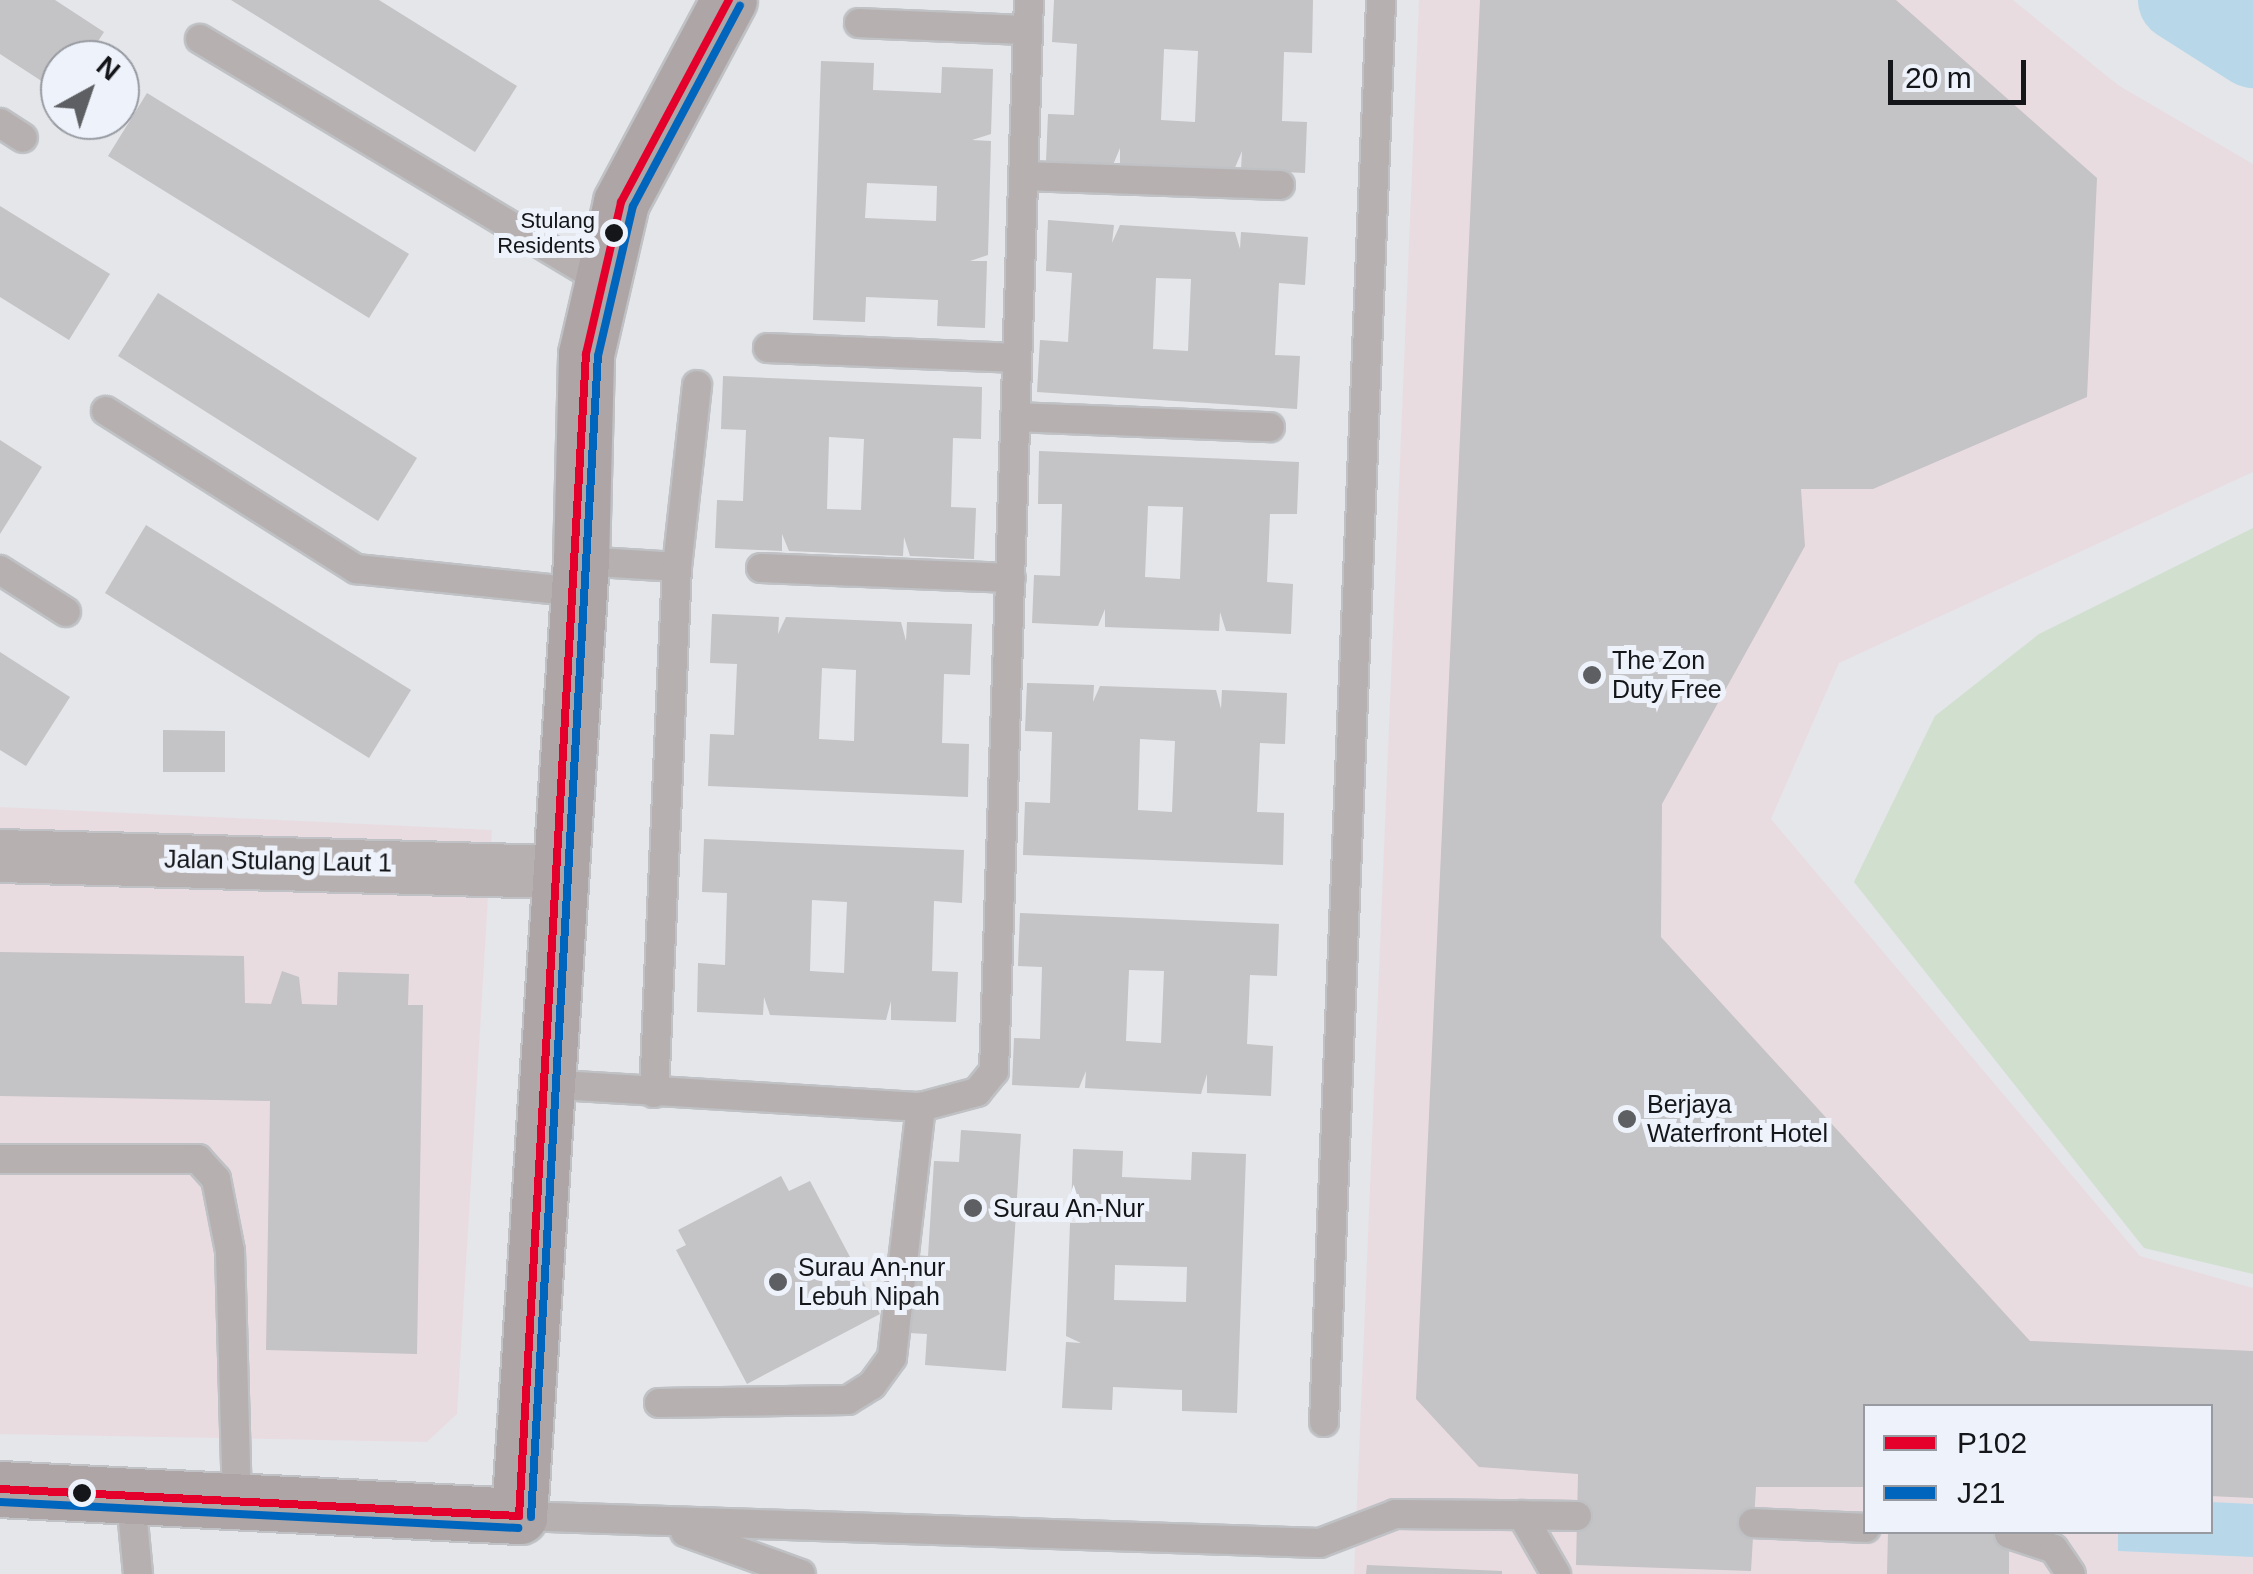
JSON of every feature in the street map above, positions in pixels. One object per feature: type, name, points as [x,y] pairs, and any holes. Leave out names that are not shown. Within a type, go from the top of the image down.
[{"type":"street","points":[[0,1489],[131,1500],[519,1516],[542,1084],[580,577],[586,354],[600,279],[621,202],[728,0]]},
{"type":"street","name":"Jalan Stulang Laut 1","points":[[0,856],[556,872]]},
{"type":"lane","points":[[542,1084],[921,1107],[977,1092],[994,1071],[1029,0]]},
{"type":"lane","points":[[1324,1422],[1381,0]]},
{"type":"lane","points":[[859,23],[1028,30]]},
{"type":"lane","points":[[200,39],[600,279]]},
{"type":"lane","points":[[1024,176],[1280,185]]},
{"type":"lane","points":[[768,348],[1018,358]]},
{"type":"lane","points":[[654,1093],[677,567],[697,385]]},
{"type":"lane","points":[[106,410],[356,569],[580,577],[677,567]]},
{"type":"lane","points":[[1016,417],[1270,427]]},
{"type":"lane","points":[[761,568],[1011,578]]},
{"type":"lane","points":[[0,570],[66,612]]},
{"type":"lane","points":[[659,1403],[848,1400],[872,1384],[892,1358],[921,1107]]},
{"type":"lane","points":[[0,1159],[198,1159],[216,1179],[230,1251],[237,1502]]},
{"type":"lane","points":[[131,1500],[138,1574]]},
{"type":"lane","points":[[519,1516],[1320,1543],[1394,1514],[1577,1516]]},
{"type":"lane","points":[[1522,1515],[1556,1574]]},
{"type":"lane","points":[[660,1523],[802,1574]]},
{"type":"lane","points":[[1753,1523],[1863,1528]]},
{"type":"lane","points":[[2009,1534],[2054,1549],[2071,1574]]},
{"type":"shaded area","name":"The Zon Duty Free","points":[[1419,0],[2013,0],[2118,85],[2253,164],[2253,472],[1839,663],[1771,819],[2140,1256],[2253,1288],[2253,1574],[1354,1574]]},
{"type":"shaded area","points":[[0,807],[492,830],[457,1414],[427,1442],[0,1434]]},
{"type":"green space","points":[[2253,528],[2253,1274],[2144,1248],[1854,882],[1935,716],[2039,634]]},
{"type":"water","points":[[2213,1502],[2253,1504],[2253,1557],[2118,1551],[2118,1534],[2213,1534]]},
{"type":"building","points":[[0,0],[55,0],[104,32],[99,40],[40,40],[40,80],[0,54]]},
{"type":"building","points":[[231,0],[379,0],[517,86],[475,152]]},
{"type":"building","points":[[1054,0],[1313,0],[1312,53],[1284,52],[1282,121],[1307,122],[1305,173],[1241,170],[1242,151],[1234,170],[1120,165],[1120,148],[1113,165],[1046,162],[1048,114],[1074,115],[1077,44],[1052,42]],"holes":[[[1164,49],[1198,51],[1195,122],[1161,120]]]},
{"type":"building","name":"The Zon Duty Free","points":[[1480,0],[1896,0],[2097,178],[2087,397],[1873,489],[1801,489],[1805,546],[1662,804],[1661,937],[2030,1341],[2253,1351],[2253,1498],[2213,1496],[2213,1404],[1863,1404],[1863,1487],[1756,1487],[1751,1571],[1576,1565],[1578,1474],[1479,1467],[1416,1399]]},
{"type":"building","points":[[821,61],[874,63],[873,90],[941,93],[942,67],[993,69],[991,134],[972,140],[991,141],[988,255],[970,261],[987,261],[985,328],[937,326],[938,300],[866,297],[865,322],[813,320]],"holes":[[[867,183],[937,186],[936,221],[865,218]]]},
{"type":"building","points":[[147,93],[409,254],[369,318],[108,156],[118,140],[140,140],[140,104]]},
{"type":"building","points":[[0,206],[110,274],[69,340],[0,297]]},
{"type":"building","points":[[1048,220],[1114,225],[1112,243],[1120,225],[1235,232],[1240,249],[1241,232],[1308,237],[1305,285],[1279,283],[1275,355],[1300,356],[1297,409],[1037,392],[1040,340],[1068,342],[1072,273],[1046,271]],"holes":[[[1156,278],[1191,279],[1188,351],[1153,349]]]},
{"type":"building","points":[[158,293],[417,458],[378,521],[118,356]]},
{"type":"building","points":[[723,376],[982,387],[981,439],[953,438],[951,507],[976,508],[974,559],[910,556],[904,537],[903,556],[789,551],[782,534],[782,551],[715,548],[717,500],[743,501],[746,430],[721,429]],"holes":[[[829,437],[864,439],[861,510],[827,509]]]},
{"type":"building","points":[[0,440],[42,467],[0,534]]},
{"type":"building","points":[[1039,451],[1299,462],[1297,514],[1270,514],[1267,582],[1293,584],[1291,634],[1226,631],[1220,612],[1219,631],[1105,627],[1105,609],[1098,626],[1032,623],[1034,575],[1060,576],[1062,504],[1038,504]],"holes":[[[1148,506],[1183,507],[1180,579],[1145,577]]]},
{"type":"building","points":[[146,525],[411,690],[369,758],[105,593]]},
{"type":"building","points":[[712,614],[779,617],[778,634],[786,617],[901,622],[906,641],[907,622],[972,624],[970,675],[944,674],[942,743],[969,744],[968,797],[708,786],[710,734],[734,735],[737,664],[710,663]],"holes":[[[822,668],[856,670],[854,741],[819,739]]]},
{"type":"building","points":[[0,652],[70,697],[26,766],[0,750]]},
{"type":"building","points":[[1027,683],[1094,685],[1093,702],[1100,686],[1216,690],[1221,709],[1222,690],[1287,693],[1285,744],[1260,743],[1257,812],[1284,813],[1283,865],[1023,855],[1025,802],[1050,803],[1052,732],[1025,731]],"holes":[[[1140,739],[1175,741],[1172,812],[1138,810]]]},
{"type":"building","points":[[163,730],[225,731],[225,772],[163,772]]},
{"type":"building","points":[[704,839],[964,850],[962,903],[934,901],[932,971],[958,972],[956,1022],[891,1020],[891,1001],[886,1020],[770,1015],[764,997],[763,1015],[697,1012],[698,963],[725,965],[727,893],[702,892]],"holes":[[[812,900],[847,902],[844,973],[810,971]]]},
{"type":"building","points":[[1020,913],[1279,924],[1277,976],[1250,975],[1247,1044],[1273,1046],[1271,1096],[1207,1093],[1207,1074],[1201,1094],[1085,1088],[1086,1071],[1079,1088],[1012,1085],[1014,1038],[1040,1039],[1042,967],[1018,966]],"holes":[[[1129,970],[1164,971],[1161,1043],[1126,1041]]]},
{"type":"building","points":[[0,952],[244,956],[245,1003],[271,1004],[282,971],[299,977],[302,1004],[337,1005],[338,972],[409,974],[408,1005],[423,1005],[417,1354],[266,1350],[270,1101],[0,1096]]},
{"type":"building","name":"Surau An-Nur","points":[[961,1130],[1021,1134],[1006,1371],[925,1365],[927,1334],[909,1333],[914,1255],[928,1256],[934,1161],[959,1162]]},
{"type":"building","points":[[1073,1149],[1123,1151],[1122,1177],[1191,1180],[1192,1152],[1246,1154],[1237,1413],[1182,1411],[1182,1390],[1113,1387],[1112,1410],[1062,1408],[1066,1342],[1081,1343],[1066,1336],[1070,1223],[1089,1223],[1090,1214],[1071,1213]],"holes":[[[1115,1265],[1187,1267],[1186,1302],[1114,1300]]]},
{"type":"building","name":"Surau An-nur Lebuh Nipah","points":[[781,1176],[789,1191],[810,1181],[880,1314],[747,1384],[676,1250],[686,1245],[678,1230]]},
{"type":"building","points":[[1888,1534],[2009,1534],[2009,1574],[1887,1574]]},
{"type":"building","points":[[1367,1565],[1502,1571],[1502,1574],[1366,1574]]},
{"type":"waterway","points":[[2179,0],[2253,47]]},
{"type":"transit line","name":"P102","points":[[519,1516],[586,354],[621,202],[729,0]]},
{"type":"transit line","name":"J21","points":[[531,1517],[598,356],[633,206],[740,6]]},
{"type":"transit line","name":"P102","points":[[0,1489],[519,1516]]},
{"type":"transit line","name":"J21","points":[[0,1502],[518,1528]]},
{"type":"place","name":"Stulang Residents","points":[[614,233]]},
{"type":"place","name":"The Zon Duty Free","points":[[1592,675]]},
{"type":"place","name":"Berjaya Waterfront Hotel","points":[[1627,1119]]},
{"type":"place","name":"Surau An-Nur","points":[[973,1208]]},
{"type":"place","name":"Surau An-nur Lebuh Nipah","points":[[778,1282]]}]
